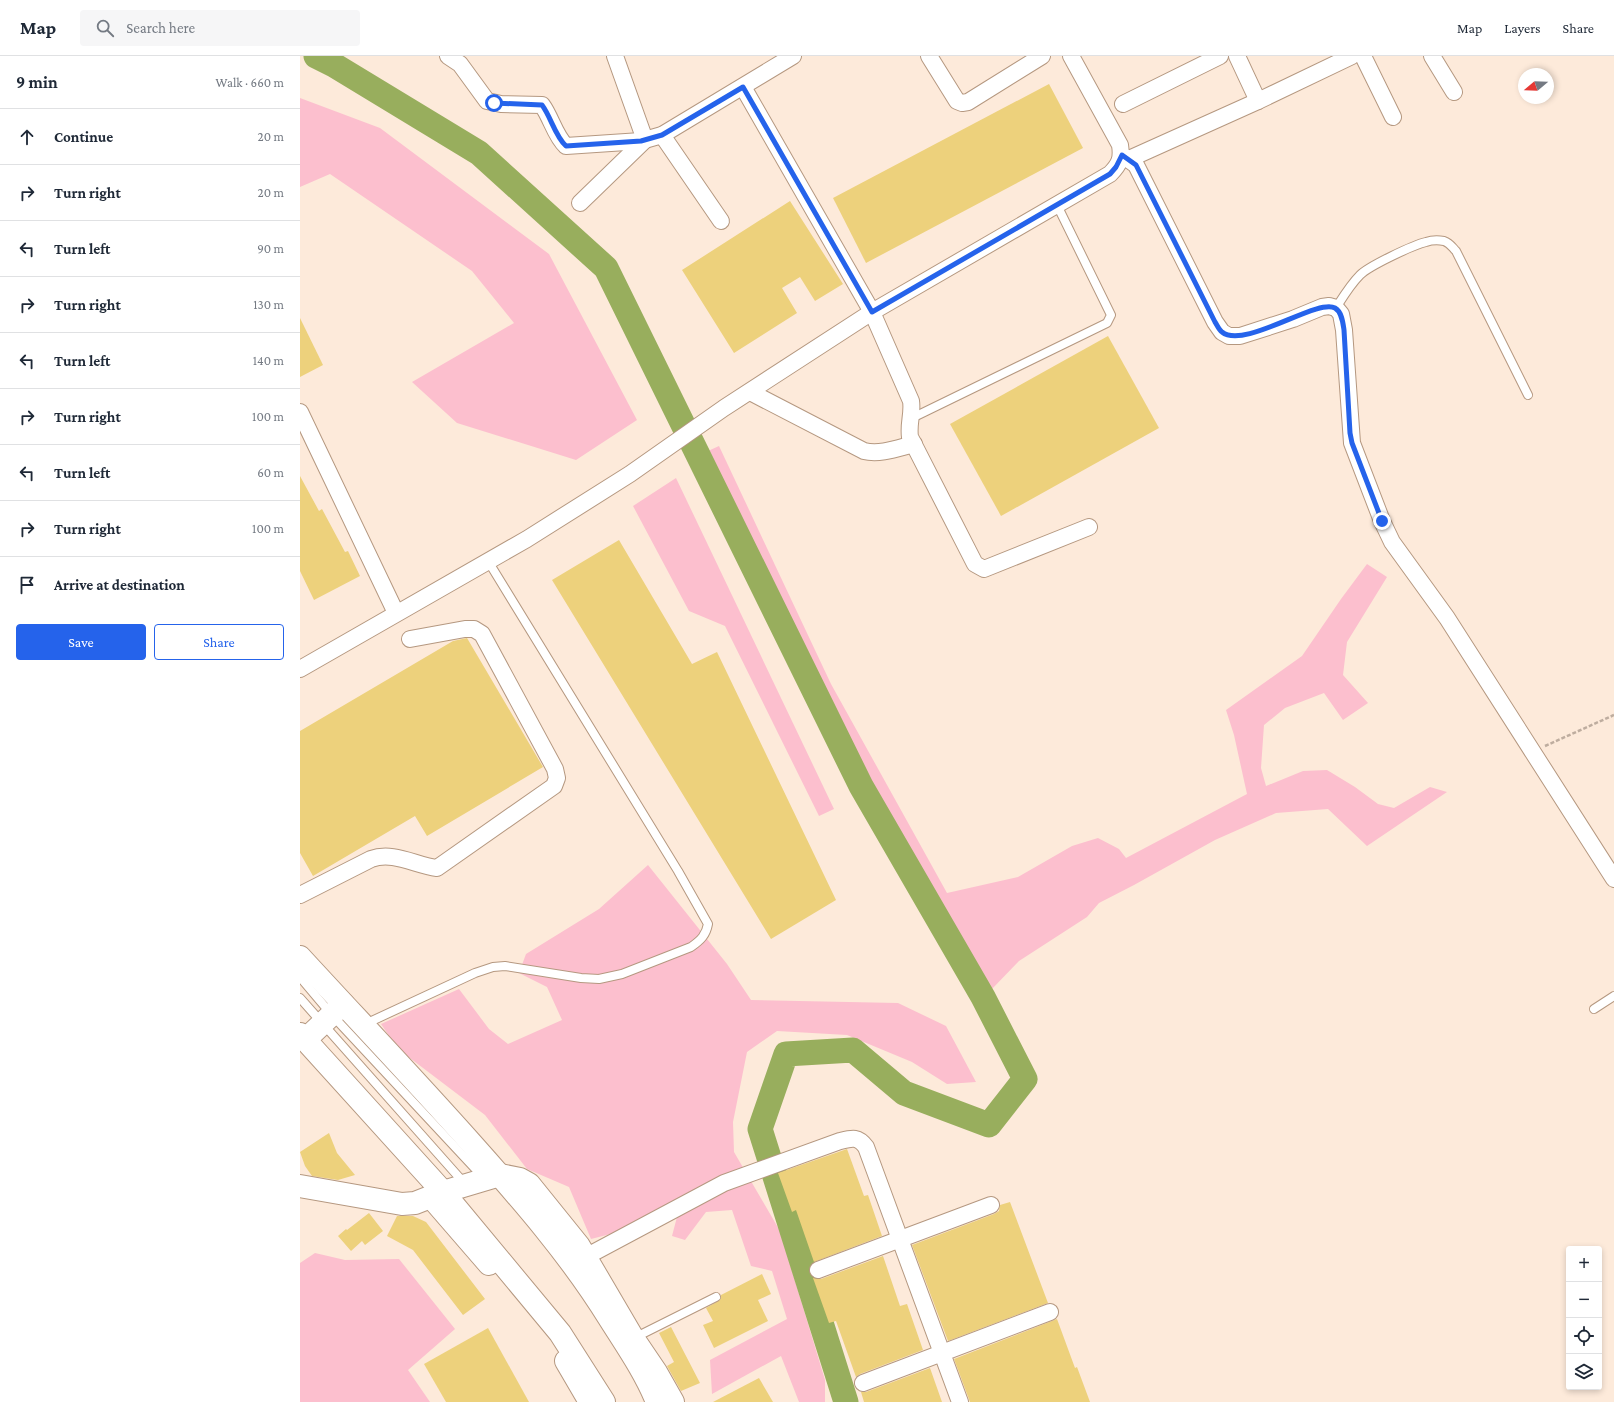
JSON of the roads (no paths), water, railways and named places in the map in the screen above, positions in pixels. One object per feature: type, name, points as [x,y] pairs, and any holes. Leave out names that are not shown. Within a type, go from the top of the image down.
[{"type":"main road","points":[[300,957],[333,1014],[363,1025],[484,1180],[579,1260],[656,1372],[673,1402]]},
{"type":"main road","points":[[333,1014],[302,1037],[437,1195],[560,1333],[604,1402]]},
{"type":"main road","points":[[300,1186],[402,1204],[415,1203],[484,1180]]},
{"type":"main road","points":[[437,1195],[544,1328],[573,1372],[590,1402]]},
{"type":"main road","points":[[579,1260],[599,1301],[629,1348],[657,1402]]},
{"type":"street","points":[[448,56],[460,64],[487,100],[501,104],[542,105],[561,142],[566,146],[645,140],[662,135],[793,56]]},
{"type":"street","points":[[615,56],[645,140]]},
{"type":"street","points":[[929,56],[957,101],[962,103],[968,102],[1042,56]]},
{"type":"street","points":[[1071,56],[1120,145],[1125,157],[1136,165],[1215,322],[1222,332],[1229,336],[1240,336],[1293,319],[1322,307],[1329,306],[1336,308],[1341,314],[1344,330],[1350,433],[1352,443],[1382,521],[1392,542],[1447,618],[1614,879]]},
{"type":"street","points":[[1123,104],[1220,56]]},
{"type":"street","points":[[1236,56],[1258,101]]},
{"type":"street","points":[[300,669],[527,539],[630,474],[724,408],[872,312],[1110,174],[1125,157],[1258,101],[1353,56],[1393,117]]},
{"type":"street","points":[[1432,56],[1454,92]]},
{"type":"street","points":[[743,87],[872,312],[911,401],[912,407],[909,429],[910,437],[975,564],[984,569],[1089,527]]},
{"type":"street","points":[[662,135],[721,221]]},
{"type":"street","points":[[580,203],[645,140]]},
{"type":"street","points":[[750,392],[864,451],[871,453],[881,452],[914,444]]},
{"type":"street","points":[[300,412],[396,613]]},
{"type":"street","points":[[300,895],[379,856],[391,857],[437,868],[554,786],[557,778],[555,769],[482,634],[474,629],[465,629],[410,639]]},
{"type":"street","points":[[579,1260],[724,1183],[840,1141],[855,1138],[861,1141],[866,1147],[960,1402]]},
{"type":"street","points":[[818,1270],[991,1205]]},
{"type":"street","points":[[863,1383],[1050,1312]]},
{"type":"lane","points":[[910,419],[1107,323],[1111,315],[1057,206]]},
{"type":"lane","points":[[1336,308],[1350,286],[1361,274],[1372,266],[1424,242],[1434,240],[1443,241],[1450,244],[1456,251],[1528,395]]},
{"type":"lane","points":[[363,1025],[475,973],[493,967],[505,966],[581,978],[599,979],[622,974],[691,947],[700,941],[706,933],[708,924],[678,871],[488,561]]},
{"type":"lane","points":[[300,977],[484,1180]]},
{"type":"lane","points":[[1594,1009],[1614,996]]},
{"type":"lane","points":[[300,998],[333,1014],[484,1180]]},
{"type":"lane","points":[[633,1338],[716,1297]]},
{"type":"waterway","points":[[316,56],[334,65],[479,153],[606,268],[861,786],[983,997],[1025,1079],[989,1125],[904,1093],[853,1050],[786,1054],[760,1129],[846,1402]]}]
